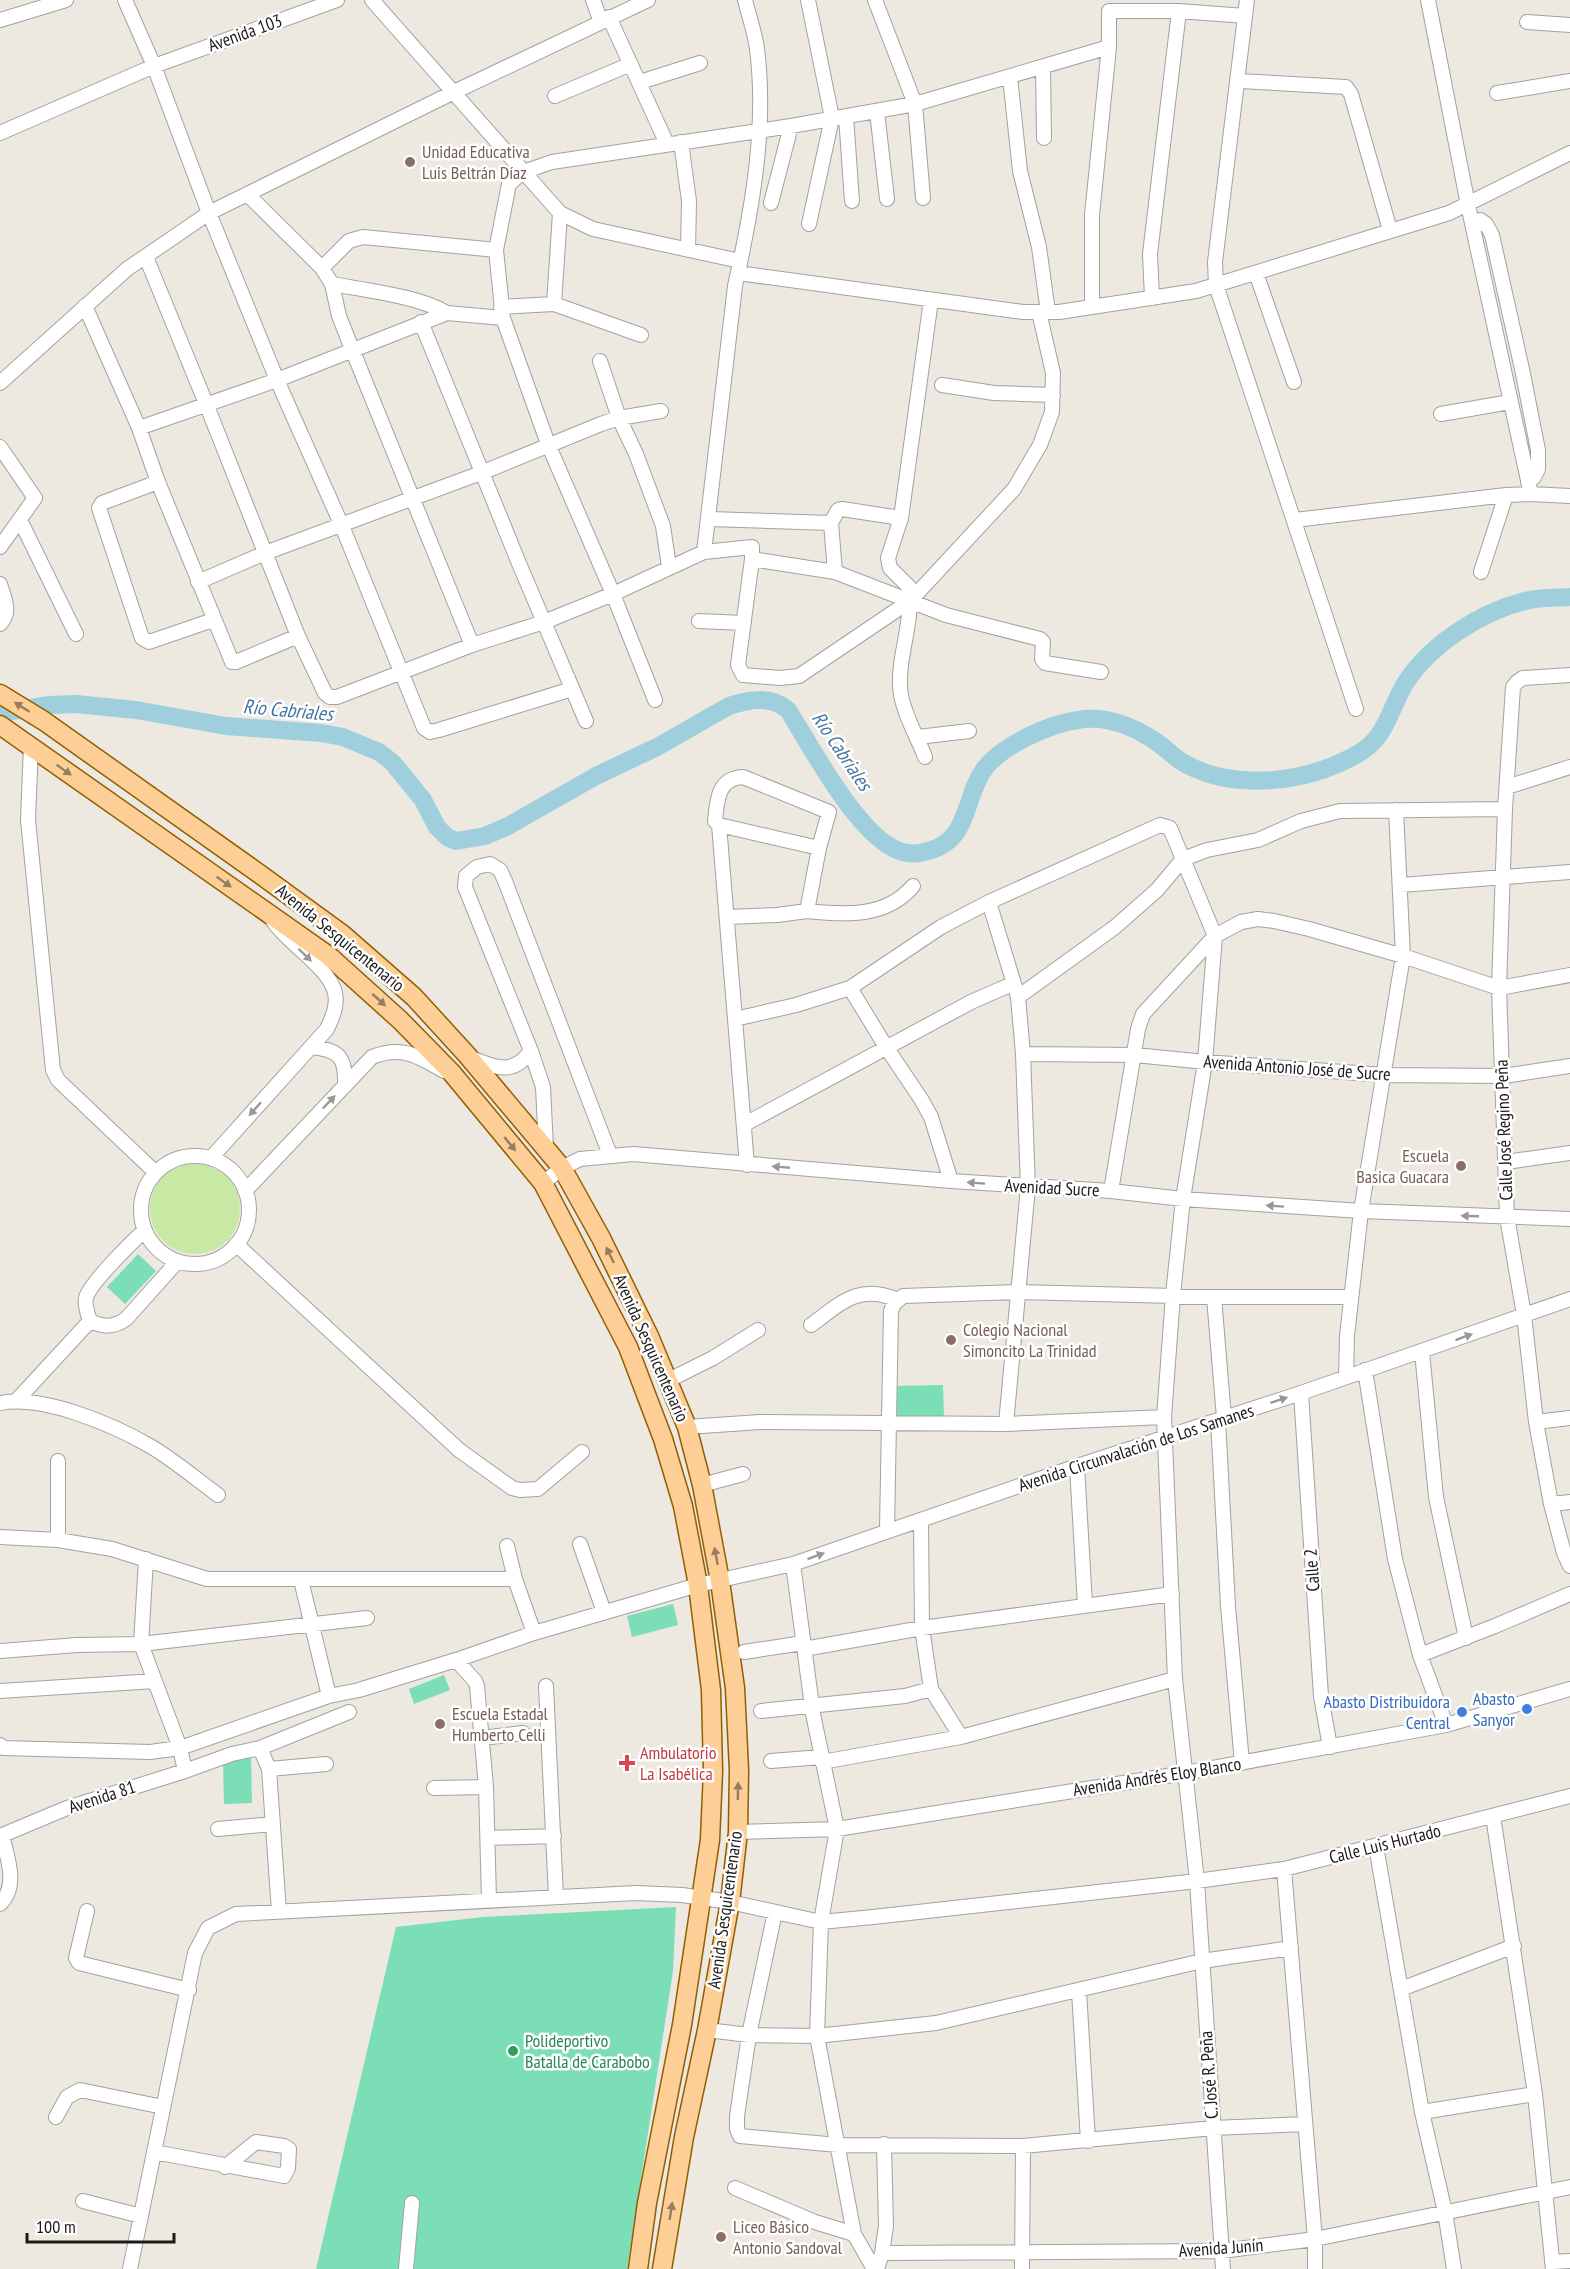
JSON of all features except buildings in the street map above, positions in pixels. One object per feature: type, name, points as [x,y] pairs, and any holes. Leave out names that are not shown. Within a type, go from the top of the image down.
[{"type":"main road","name":"Avenida Sesquicentenario","points":[[0,694],[44,721],[342,934],[414,997],[467,1055],[525,1127],[562,1168],[611,1258],[649,1336],[687,1427],[702,1485],[720,1581],[735,1688],[739,1770],[738,1832],[730,1902],[707,2030],[682,2146],[662,2269]]},
{"type":"main road","name":"Avenida Sesquicentenario","points":[[0,725],[329,956],[400,1020],[455,1076],[543,1183],[628,1347],[670,1461],[683,1506],[698,1585],[711,1690],[713,1772],[710,1840],[682,2025],[647,2203],[638,2269]]},
{"type":"street","points":[[0,20],[66,0]]},
{"type":"street","points":[[125,0],[154,66],[209,213],[278,380],[342,525],[424,728],[430,732],[572,689]]},
{"type":"street","name":"Avenida 103","points":[[0,133],[154,66],[337,0]]},
{"type":"street","points":[[372,0],[560,213],[593,229],[688,250],[739,267],[931,300],[1043,312],[1196,291],[1449,213],[1570,153]]},
{"type":"street","points":[[593,0],[674,143],[689,201],[688,250]]},
{"type":"street","points":[[0,383],[127,269],[209,213],[454,92],[648,0]]},
{"type":"street","points":[[704,552],[739,267],[760,129],[757,48],[745,0]]},
{"type":"street","points":[[808,0],[839,117],[852,201]]},
{"type":"street","points":[[875,0],[915,104],[923,198]]},
{"type":"street","points":[[1248,0],[1215,262],[1216,285],[1356,709]]},
{"type":"street","points":[[1428,0],[1468,205],[1529,488]]},
{"type":"street","points":[[1092,307],[1092,215],[1109,47],[1107,5],[1245,16]]},
{"type":"street","points":[[1152,298],[1150,254],[1179,11]]},
{"type":"street","points":[[1527,22],[1570,25]]},
{"type":"street","points":[[656,700],[548,444],[502,313],[496,250],[509,184],[523,172],[552,162],[791,126],[915,104],[1109,47]]},
{"type":"street","points":[[640,82],[700,63]]},
{"type":"street","points":[[555,96],[631,64]]},
{"type":"street","points":[[1043,67],[1044,138]]},
{"type":"street","points":[[755,520],[738,665],[743,675],[780,678],[799,676],[913,597],[1014,489],[1040,445],[1052,412],[1053,373],[1043,312],[1039,247],[1020,171],[1010,77]]},
{"type":"street","points":[[1239,81],[1347,87],[1351,93],[1390,230]]},
{"type":"street","points":[[1497,93],[1570,81]]},
{"type":"street","points":[[877,112],[887,199]]},
{"type":"street","points":[[809,224],[839,117]]},
{"type":"street","points":[[771,202],[791,126]]},
{"type":"street","points":[[247,194],[322,268],[332,284],[339,316],[472,645]]},
{"type":"street","points":[[554,304],[560,213]]},
{"type":"street","points":[[1474,229],[1480,220],[1486,224],[1492,235],[1522,369],[1538,450],[1538,469],[1529,488]]},
{"type":"street","points":[[322,268],[349,241],[363,237],[496,250]]},
{"type":"street","points":[[146,256],[298,636],[325,693],[330,697],[337,697],[472,645],[544,622],[613,594],[704,552],[752,553],[835,572],[913,597],[946,615],[1040,639],[1043,642],[1042,659],[1045,663],[1101,672]]},
{"type":"street","points":[[1256,273],[1294,382]]},
{"type":"street","points":[[332,284],[436,307],[447,313]]},
{"type":"street","points":[[925,757],[918,737],[907,717],[901,694],[900,676],[913,597],[888,563],[901,518],[931,300]]},
{"type":"street","points":[[139,428],[278,380],[447,313],[502,313],[554,304],[641,335]]},
{"type":"street","points":[[85,306],[139,428],[158,482],[229,657],[234,662],[298,636]]},
{"type":"street","points":[[422,322],[481,472],[586,721]]},
{"type":"street","points":[[600,361],[619,418],[636,454],[663,526],[669,567]]},
{"type":"street","points":[[942,386],[994,393],[1053,395]]},
{"type":"street","points":[[1441,414],[1510,402]]},
{"type":"street","points":[[198,582],[265,553],[412,499],[548,444],[619,418],[661,411]]},
{"type":"street","points":[[0,447],[35,498],[0,547]]},
{"type":"street","points":[[158,482],[102,503],[99,508],[142,638],[149,642],[213,620]]},
{"type":"street","points":[[1294,520],[1506,495],[1529,488],[1570,496]]},
{"type":"street","points":[[1480,572],[1506,495]]},
{"type":"street","points":[[835,572],[831,523],[838,510],[901,518]]},
{"type":"street","points":[[709,519],[831,523]]},
{"type":"street","points":[[20,520],[76,634]]},
{"type":"street","points":[[0,584],[7,610],[0,624]]},
{"type":"street","points":[[699,621],[744,624]]},
{"type":"street","name":"Calle José Regino Peña","points":[[1570,675],[1523,678],[1513,687],[1504,809],[1504,877],[1499,988],[1507,1217],[1524,1314],[1536,1422],[1551,1504],[1570,1566]]},
{"type":"street","points":[[918,737],[969,731]]},
{"type":"street","points":[[24,741],[28,820],[53,1070],[58,1080],[155,1172]]},
{"type":"street","points":[[1507,787],[1570,766]]},
{"type":"street","points":[[747,1165],[728,917],[719,825],[715,820],[717,799],[730,779],[743,777],[830,812],[819,848],[807,911]]},
{"type":"street","points":[[745,1124],[971,1002],[1015,990],[1115,927],[1157,890],[1183,859],[1208,850],[1258,840],[1301,821],[1340,811],[1504,809]]},
{"type":"street","points":[[1346,1377],[1351,1297],[1361,1211],[1403,956],[1396,810]]},
{"type":"street","points":[[719,825],[819,848]]},
{"type":"street","points":[[735,1019],[796,1005],[850,988],[941,927],[988,902],[1160,825],[1170,828],[1215,936]]},
{"type":"street","points":[[546,1148],[543,1088],[531,1051],[465,887],[466,876],[477,867],[490,864],[500,870],[610,1155]]},
{"type":"street","points":[[1401,885],[1570,872]]},
{"type":"street","points":[[728,917],[807,911],[845,915],[864,913],[884,907],[904,896],[913,886]]},
{"type":"street","points":[[988,902],[1015,990],[1023,1054],[1028,1187],[1006,1424]]},
{"type":"street","points":[[211,1158],[312,1047],[327,1029],[336,1010],[335,992],[326,975],[280,932],[267,912]]},
{"type":"street","points":[[1111,1191],[1138,1029],[1143,1014],[1215,936],[1241,922],[1257,919],[1309,929],[1403,956],[1499,988],[1570,975]]},
{"type":"street","name":"C. José R. Peña","points":[[1215,936],[1205,1062],[1183,1199],[1164,1417],[1175,1679],[1197,1881],[1223,2269]]},
{"type":"street","points":[[850,988],[931,1117],[951,1181]]},
{"type":"street","points":[[312,1047],[335,1052],[342,1059],[345,1086]]},
{"type":"street","points":[[245,1191],[372,1057],[387,1051],[404,1052],[455,1076]]},
{"type":"street","points":[[467,1055],[496,1068],[507,1068],[514,1067],[525,1060],[531,1051]]},
{"type":"street","name":"Avenida Antonio José de Sucre","points":[[1023,1054],[1135,1055],[1385,1075],[1503,1076],[1570,1066]]},
{"type":"street","points":[[1506,1162],[1570,1153]]},
{"type":"street","name":"Avenidad Sucre","points":[[543,1183],[562,1168],[580,1159],[633,1154],[1028,1187],[1111,1191],[1183,1199],[1361,1211],[1570,1220]]},
{"type":"street","points":[[186,1156],[211,1158],[220,1161],[234,1172],[245,1191],[249,1204],[248,1222],[240,1239],[228,1253],[212,1261],[194,1264],[177,1262],[161,1252],[148,1239],[142,1222],[140,1204],[145,1187],[155,1172],[169,1161],[186,1156]]},
{"type":"street","points":[[145,1230],[86,1296],[86,1309],[90,1321],[101,1326],[117,1325],[126,1319],[177,1262]]},
{"type":"street","points":[[236,1244],[459,1450],[512,1488],[538,1489],[582,1452]]},
{"type":"street","points":[[887,1530],[891,1311],[903,1296],[1018,1292],[1214,1297],[1351,1297]]},
{"type":"street","points":[[811,1325],[845,1300],[864,1293],[882,1293],[898,1300]]},
{"type":"street","points":[[1214,1297],[1228,1606],[1242,1763]]},
{"type":"street","name":"Avenida Circunvalación de Los Samanes","points":[[0,1745],[3,1748],[138,1751],[180,1748],[328,1696],[359,1690],[456,1660],[534,1632],[698,1585],[793,1564],[887,1530],[1422,1352],[1570,1299]]},
{"type":"street","points":[[16,1400],[90,1321]]},
{"type":"street","points":[[666,1381],[713,1359],[758,1329]]},
{"type":"street","points":[[1422,1352],[1436,1497],[1466,1638]]},
{"type":"street","points":[[1365,1370],[1395,1559],[1420,1654],[1446,1725]]},
{"type":"street","name":"Calle 2","points":[[1301,1393],[1321,1696],[1330,1746]]},
{"type":"street","points":[[0,1403],[16,1400],[73,1412],[124,1433],[151,1447],[218,1495]]},
{"type":"street","points":[[687,1427],[760,1422],[1006,1424],[1164,1417]]},
{"type":"street","points":[[1536,1422],[1570,1418]]},
{"type":"street","points":[[58,1461],[58,1540]]},
{"type":"street","points":[[1077,1466],[1085,1605]]},
{"type":"street","points":[[702,1485],[743,1474]]},
{"type":"street","points":[[1551,1504],[1570,1502]]},
{"type":"street","points":[[921,1520],[922,1628],[931,1689],[962,1737]]},
{"type":"street","points":[[0,1537],[58,1540],[111,1549],[207,1579],[515,1579]]},
{"type":"street","points":[[580,1544],[604,1612]]},
{"type":"street","points":[[507,1546],[515,1579],[534,1632]]},
{"type":"street","points":[[146,1559],[141,1644],[180,1748],[184,1771]]},
{"type":"street","points":[[793,1564],[812,1705],[837,1829],[821,1922],[817,2036],[854,2234],[875,2269]]},
{"type":"street","points":[[302,1580],[328,1696]]},
{"type":"street","points":[[744,1652],[804,1646],[1172,1594]]},
{"type":"street","points":[[1420,1654],[1466,1638],[1570,1594]]},
{"type":"street","points":[[0,1651],[77,1645],[141,1644],[368,1618]]},
{"type":"street","points":[[456,1660],[475,1681],[486,1787],[489,1900]]},
{"type":"street","points":[[771,1761],[822,1760],[962,1737],[1175,1679]]},
{"type":"street","points":[[0,1690],[155,1681]]},
{"type":"street","points":[[546,1686],[556,1896]]},
{"type":"street","points":[[761,1711],[905,1696],[931,1689]]},
{"type":"street","name":"Avenida Andrés Eloy Blanco","points":[[738,1832],[837,1829],[1185,1773],[1446,1725],[1570,1689]]},
{"type":"street","name":"Avenida 81","points":[[1,1836],[67,1808],[232,1754],[260,1748],[349,1712]]},
{"type":"street","points":[[482,1738],[523,1733]]},
{"type":"street","points":[[260,1748],[269,1769],[279,1912]]},
{"type":"street","points":[[269,1769],[326,1764]]},
{"type":"street","points":[[434,1788],[486,1787]]},
{"type":"street","name":"Calle Luis Hurtado","points":[[130,2269],[195,1953],[208,1928],[236,1914],[636,1893],[682,1894],[821,1922],[1197,1881],[1284,1869],[1570,1796]]},
{"type":"street","points":[[1493,1816],[1535,2094],[1552,2265],[1570,2261]]},
{"type":"street","points":[[218,1829],[272,1824]]},
{"type":"street","points":[[0,1904],[6,1898],[10,1888],[10,1875],[1,1836]]},
{"type":"street","points":[[489,1838],[554,1836]]},
{"type":"street","points":[[1376,1846],[1422,2112],[1445,2212],[1454,2269]]},
{"type":"street","points":[[1284,1869],[1315,2239],[1315,2269]]},
{"type":"street","points":[[87,1911],[76,1958],[80,1963],[189,1990]]},
{"type":"street","points":[[775,1912],[749,2034],[737,2116],[736,2129],[740,2136],[838,2145],[1023,2146],[1213,2128],[1305,2124]]},
{"type":"street","points":[[1401,1989],[1514,1946]]},
{"type":"street","points":[[707,2030],[817,2036],[936,2023],[1202,1961],[1291,1948]]},
{"type":"street","points":[[1079,1991],[1088,2141]]},
{"type":"street","points":[[56,2117],[67,2097],[80,2090],[164,2107]]},
{"type":"street","points":[[1422,2112],[1535,2094]]},
{"type":"street","points":[[875,2269],[882,2253],[886,2226],[884,2144]]},
{"type":"street","points":[[1022,2269],[1023,2146]]},
{"type":"street","points":[[154,2152],[225,2167]]},
{"type":"street","name":"Avenida Junín","points":[[882,2253],[1222,2251],[1315,2239],[1570,2187]]},
{"type":"street","points":[[735,2188],[815,2222],[854,2234]]},
{"type":"street","points":[[83,2201],[141,2216]]},
{"type":"street","points":[[406,2269],[412,2203]]},
{"type":"green space","points":[[195,1164],[212,1168],[227,1177],[236,1192],[240,1209],[236,1226],[227,1241],[212,1250],[195,1254],[178,1250],[163,1241],[154,1226],[150,1209],[154,1192],[163,1177],[178,1168]]},
{"type":"green space","points":[[138,1254],[156,1271],[125,1304],[107,1287]]},
{"type":"green space","points":[[943,1385],[944,1417],[894,1417],[894,1386]]},
{"type":"green space","points":[[673,1604],[678,1625],[632,1637],[627,1616]]},
{"type":"green space","points":[[444,1675],[450,1690],[414,1704],[409,1689]]},
{"type":"green space","points":[[251,1758],[252,1803],[224,1804],[223,1759]]},
{"type":"green space","name":"Polideportivo Batalla de Carabobo","points":[[676,1907],[673,1971],[627,2269],[316,2269],[396,1927],[483,1917]]},
{"type":"waterway","name":"Río Cabriales","points":[[0,713],[49,705],[76,704],[136,710],[226,726],[321,733],[343,737],[379,752],[393,763],[423,800],[437,827],[447,837],[456,841],[485,836],[508,826],[596,776],[657,747],[729,706],[752,700],[768,700],[788,710],[840,794],[874,834],[891,847],[908,853],[916,853],[926,852],[942,845],[952,837],[959,828],[978,779],[993,759],[1027,737],[1066,722],[1099,719],[1130,727],[1158,743],[1182,762],[1224,778],[1269,780],[1292,777],[1336,765],[1367,748],[1375,740],[1387,722],[1406,682],[1429,654],[1443,642],[1475,621],[1508,606],[1536,599],[1570,597]]},
{"type":"place","name":"Unidad Educativa Luis Beltrán Díaz","points":[[410,162]]},
{"type":"place","name":"Escuela Basica Guacara","points":[[1461,1166]]},
{"type":"place","name":"Colegio Nacional Simoncito La Trinidad","points":[[951,1340]]},
{"type":"place","name":"Abasto Sanyor","points":[[1527,1709]]},
{"type":"place","name":"Abasto Distribuidora Central","points":[[1462,1712]]},
{"type":"place","name":"Escuela Estadal Humberto Celli","points":[[440,1724]]},
{"type":"place","name":"Ambulatorio La Isabélica","points":[[627,1763]]},
{"type":"place","name":"Polideportivo Batalla de Carabobo","points":[[513,2051]]},
{"type":"place","name":"Liceo Básico Antonio Sandoval","points":[[721,2237]]}]
